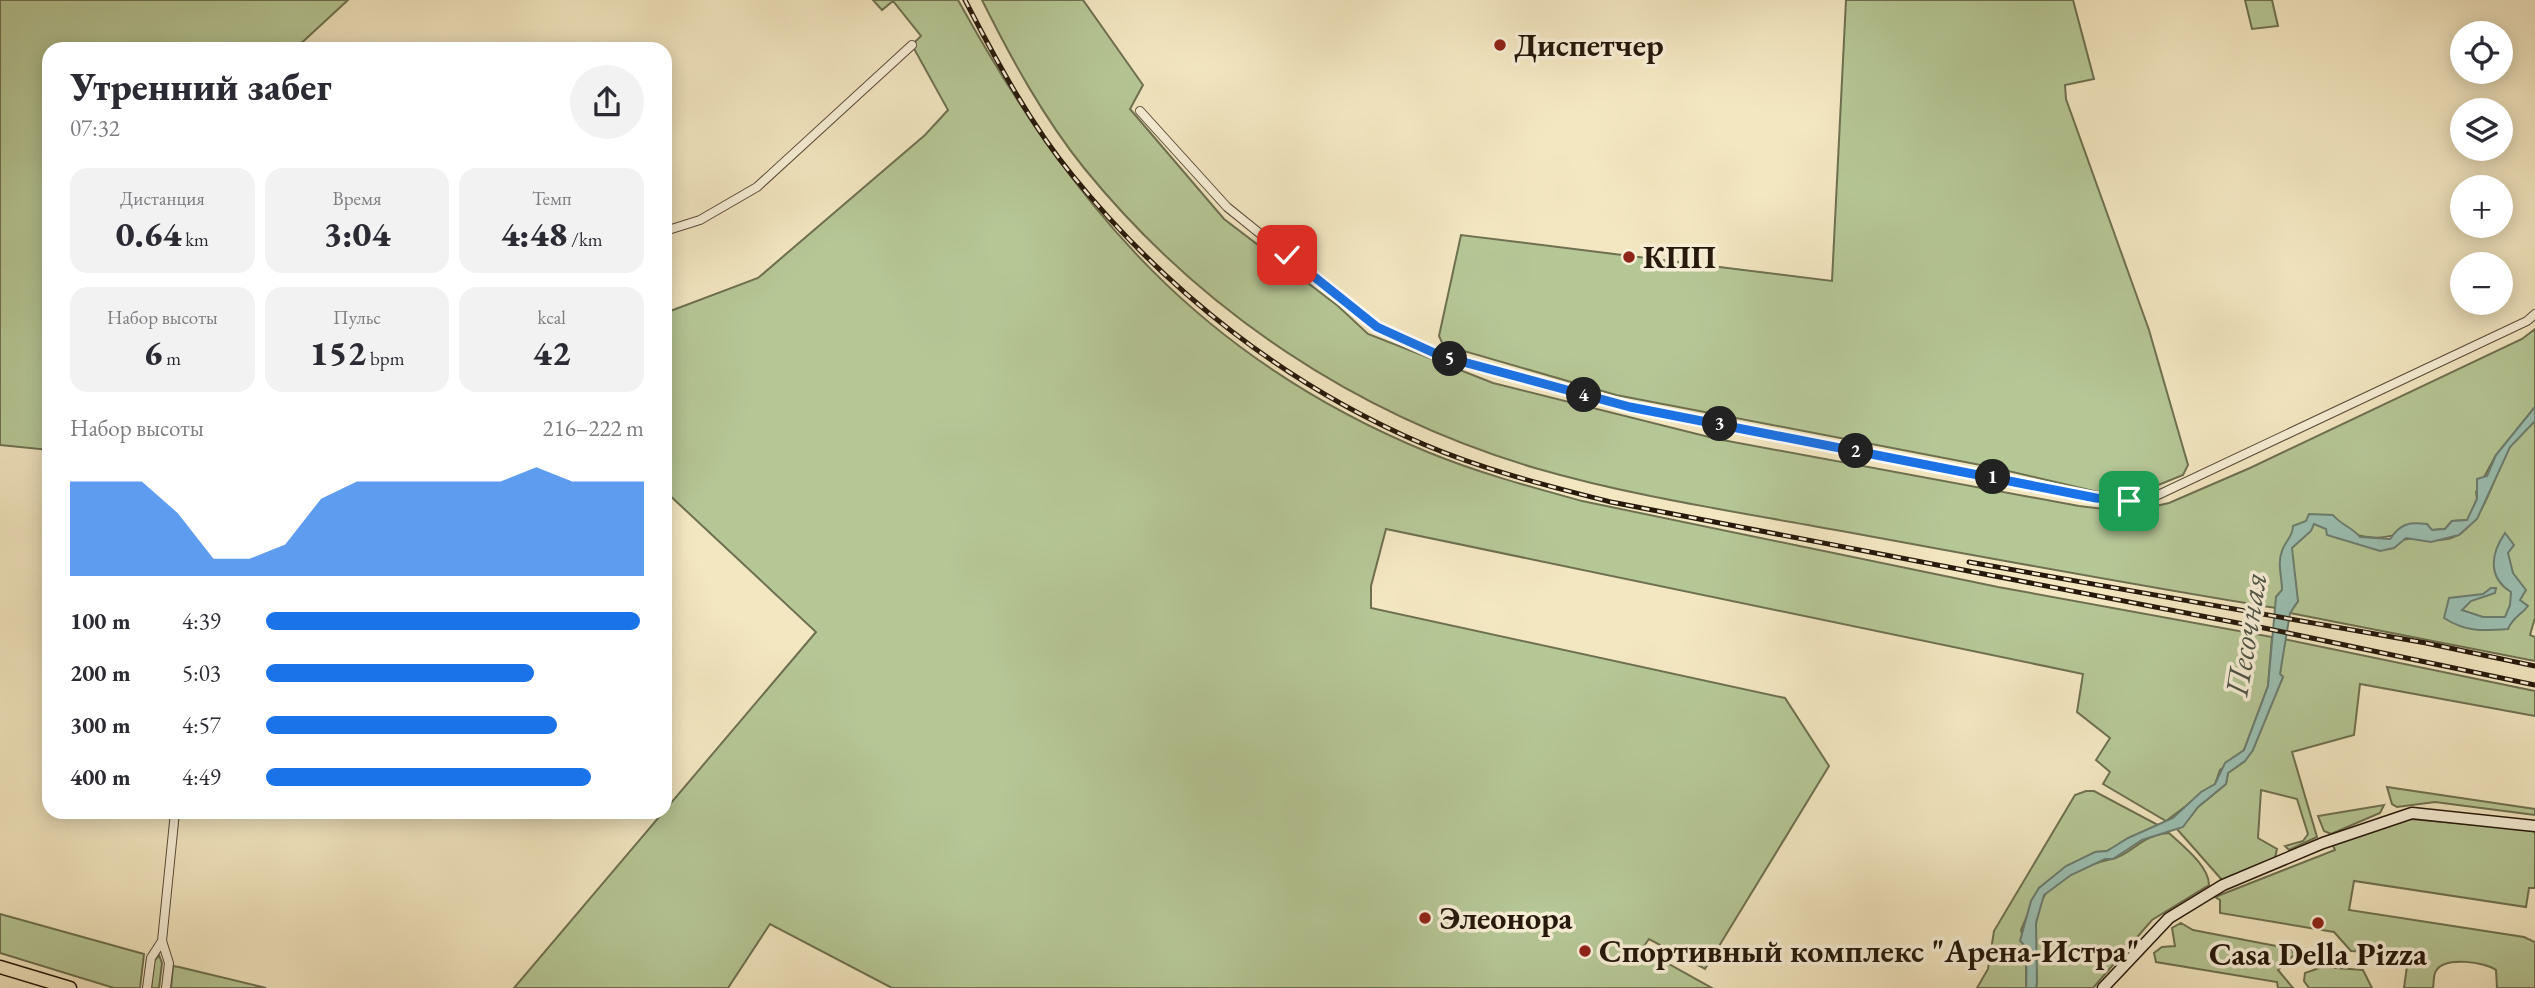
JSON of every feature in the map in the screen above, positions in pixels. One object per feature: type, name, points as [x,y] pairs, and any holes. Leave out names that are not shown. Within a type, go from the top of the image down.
[{"type":"main road","points":[[0,967],[69,988]]},
{"type":"street","points":[[672,229],[699,220],[757,187],[912,45]]},
{"type":"street","points":[[1140,111],[1227,207],[1292,260],[1377,327],[1441,356],[1630,407],[2096,498],[2129,501],[2158,495],[2412,378],[2527,321],[2535,314]]},
{"type":"street","points":[[2103,988],[2169,918],[2223,885],[2323,843],[2412,813],[2535,826]]},
{"type":"street","points":[[166,988],[169,963],[162,941],[174,819]]},
{"type":"street","points":[[147,988],[151,958],[162,941]]},
{"type":"green space","points":[[0,0],[348,0],[303,42],[42,42],[42,449],[0,445]]},
{"type":"green space","points":[[873,0],[958,0],[1002,76],[1049,146],[1098,211],[1152,270],[1211,324],[1276,373],[1349,415],[1430,453],[1505,479],[1582,501],[1998,587],[2272,637],[2268,686],[2244,750],[2220,770],[2215,784],[2166,821],[2103,784],[2110,772],[2096,760],[2110,738],[2077,712],[2083,674],[1386,529],[1371,586],[1371,608],[1785,698],[1829,766],[1705,969],[1649,939],[1642,949],[1712,988],[892,988],[770,924],[728,988],[514,988],[657,819],[672,819],[672,802],[816,632],[672,498],[672,310],[758,278],[925,135],[948,110],[912,45],[921,36],[893,1],[882,10]]},
{"type":"green space","points":[[982,0],[1083,0],[1143,85],[1130,109],[1224,219],[1338,306],[1368,334],[1493,383],[1717,439],[2079,506],[2129,512],[2169,503],[2250,468],[2522,339],[2535,329],[2535,407],[2496,455],[2476,492],[2477,499],[2468,520],[2452,521],[2445,529],[2431,530],[2427,524],[2376,538],[2355,535],[2325,525],[2339,538],[2398,542],[2413,538],[2437,540],[2453,537],[2461,533],[2478,515],[2509,448],[2535,421],[2535,618],[2530,635],[2535,637],[2535,661],[2290,613],[2298,601],[2289,569],[2293,533],[2282,555],[2282,590],[2276,597],[2276,608],[1645,495],[1535,468],[1469,446],[1406,419],[1345,388],[1287,352],[1231,312],[1179,268],[1130,220],[1084,168],[1041,108]]},
{"type":"green space","points":[[1846,0],[2073,0],[2094,79],[2065,85],[2066,99],[2149,330],[2188,465],[2183,475],[2146,490],[2098,492],[1991,467],[1616,395],[1443,345],[1439,336],[1461,235],[1832,281]]},
{"type":"green space","points":[[2245,0],[2272,0],[2278,26],[2252,29]]},
{"type":"green space","points":[[2284,639],[2535,691],[2535,716],[2360,684],[2354,735],[2292,752],[2317,837],[2289,850],[2285,846],[2303,841],[2308,834],[2297,799],[2261,790],[2258,838],[2277,849],[2275,858],[2222,880],[2176,828],[2183,826],[2198,807],[2226,784],[2228,773],[2245,761],[2283,677],[2280,674]]},
{"type":"green space","points":[[2387,787],[2535,809],[2535,815],[2435,802],[2397,807],[2392,804]]},
{"type":"green space","points":[[2094,791],[2158,825],[2107,851],[2095,852],[2039,888],[2021,930],[2026,947],[2026,988],[1977,988],[1988,969],[1994,931],[2075,795]]},
{"type":"green space","points":[[2384,805],[2380,813],[2331,834],[2324,831],[2318,816]]},
{"type":"green space","points":[[2410,819],[2535,830],[2535,888],[2529,888],[2526,907],[2354,881],[2349,910],[2524,937],[2535,942],[2535,988],[2497,988],[2496,970],[2484,965],[2456,962],[2440,966],[2435,973],[2433,988],[2404,988],[2408,959],[2405,954],[2351,951],[2334,932],[2220,913],[2220,900],[2215,897],[2335,850],[2333,846],[2339,838]]},
{"type":"green space","points":[[2169,833],[2200,864],[2209,885],[2152,920],[2093,988],[2036,988],[2036,924],[2040,904],[2048,891],[2073,872],[2119,857],[2151,837]]},
{"type":"green space","points":[[0,914],[144,954],[140,988],[114,988],[0,953]]},
{"type":"green space","points":[[2181,923],[2193,930],[2292,949],[2294,955],[2278,970],[2293,988],[2278,988],[2277,982],[2156,962],[2154,953],[2162,947],[2175,946],[2172,928]]},
{"type":"green space","points":[[159,955],[162,963],[159,988],[151,988],[154,961]]},
{"type":"green space","points":[[173,966],[179,967],[266,988],[171,988]]},
{"type":"green space","points":[[2322,967],[2363,970],[2372,988],[2309,988],[2304,981],[2305,973]]},
{"type":"water","points":[[2535,407],[2535,421],[2510,447],[2477,519],[2459,535],[2431,542],[2406,538],[2394,548],[2380,551],[2327,535],[2326,529],[2314,524],[2311,531],[2292,548],[2298,601],[2290,613],[2280,674],[2283,677],[2253,750],[2245,761],[2228,773],[2226,784],[2198,807],[2183,827],[2142,840],[2113,859],[2105,859],[2071,875],[2044,895],[2036,923],[2036,988],[2026,988],[2026,947],[2020,941],[2031,901],[2039,888],[2066,866],[2095,852],[2107,851],[2128,838],[2173,818],[2201,792],[2215,784],[2225,763],[2244,750],[2268,686],[2276,597],[2282,590],[2281,556],[2293,526],[2306,521],[2309,514],[2333,515],[2360,537],[2390,539],[2402,527],[2410,524],[2427,524],[2432,530],[2445,529],[2452,521],[2467,520],[2477,499],[2477,479],[2487,476],[2496,455]]},
{"type":"water","points":[[2505,533],[2514,545],[2508,553],[2513,573],[2526,590],[2520,600],[2528,606],[2508,629],[2475,630],[2444,618],[2449,598],[2483,594],[2491,588],[2496,588],[2495,593],[2471,601],[2462,610],[2483,617],[2505,617],[2511,592],[2498,579],[2494,557]]},
{"type":"railway","points":[[965,0],[1001,68],[1042,135],[1073,176],[1148,259],[1189,296],[1277,364],[1324,394],[1423,444],[1493,470],[1611,502],[2264,628],[2535,685]]},
{"type":"railway","points":[[1969,562],[2426,643],[2535,666]]},
{"type":"place","name":"Диспетчер","points":[[1500,45]]},
{"type":"place","name":"КПП","points":[[1629,257]]},
{"type":"place","name":"Элеонора","points":[[1425,918]]},
{"type":"place","name":"Casa Della Pizza","points":[[2318,923]]},
{"type":"place","name":"Спортивный комплекс \"Арена-Истра\"","points":[[1585,951]]},
{"type":"route","points":[[1287,255],[1377,327],[1441,356],[1506,375],[1630,407],[2096,498],[2129,501]]},
{"type":"water label","name":"Песочная","points":[[2245,634]]}]
